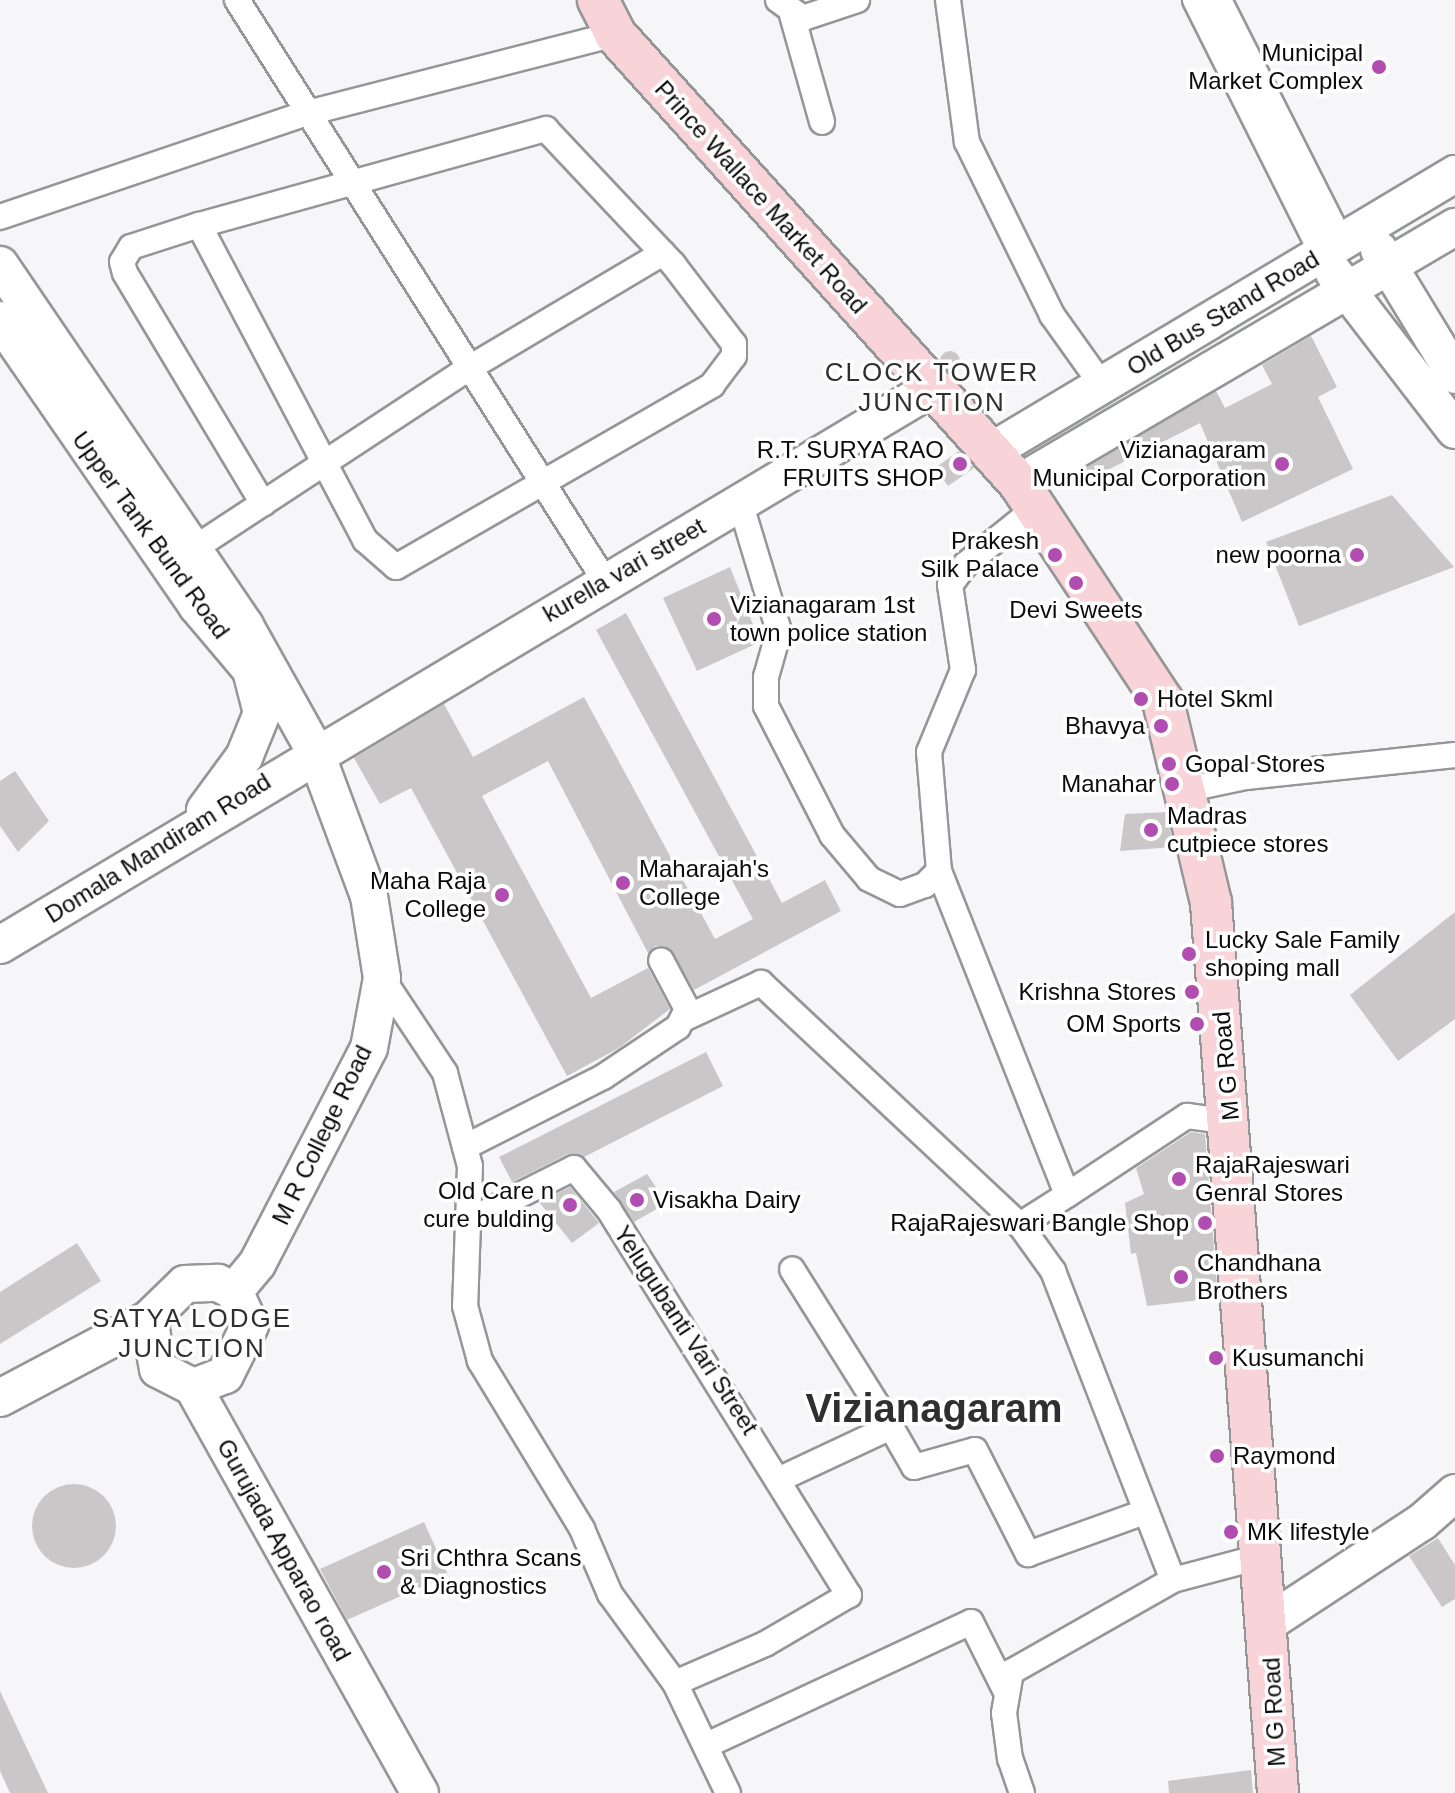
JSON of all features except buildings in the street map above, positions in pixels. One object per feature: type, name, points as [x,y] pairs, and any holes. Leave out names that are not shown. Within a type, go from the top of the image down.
[{"type":"main road","name":"Prince Wallace Market Road","points":[[606,17],[990,452]]},
{"type":"main road","name":"M G Road","points":[[990,452],[1027,496],[1163,701],[1211,903],[1231,1122],[1278,1793]]},
{"type":"street","points":[[237,0],[605,581]]},
{"type":"street","points":[[785,7],[814,17],[857,0]]},
{"type":"street","points":[[948,0],[967,142],[1052,315],[1102,385]]},
{"type":"street","points":[[1195,0],[1343,242],[1391,269],[1455,375]]},
{"type":"street","points":[[1219,0],[1343,242],[1348,294],[1455,430]]},
{"type":"street","points":[[785,7],[822,122]]},
{"type":"street","points":[[0,217],[606,17]]},
{"type":"street","points":[[199,225],[365,540],[396,567],[545,486],[712,385],[734,356],[724,328],[663,253],[546,129],[199,225],[131,247],[122,262],[263,504]]},
{"type":"street","name":"Old Bus Stand Road","points":[[990,452],[1455,174]]},
{"type":"street","name":"Old Bus Stand Road","points":[[1027,496],[1455,227]]},
{"type":"street","points":[[192,550],[471,367],[663,253]]},
{"type":"street","name":"Upper Tank Bund Road","points":[[0,265],[192,550],[315,751]]},
{"type":"street","name":"Upper Tank Bund Road","points":[[0,320],[197,606],[251,670],[262,713],[244,757],[182,834]]},
{"type":"street","name":"kurella vari street","points":[[315,751],[932,388]]},
{"type":"street","points":[[1027,496],[950,585],[963,670],[929,752],[939,871],[1067,1195]]},
{"type":"street","points":[[740,502],[779,631],[766,677],[766,706],[832,835],[884,890],[914,889],[939,871]]},
{"type":"street","name":"Domala Mandiram Road","points":[[0,945],[315,751]]},
{"type":"street","name":"M R College Road","points":[[234,1291],[257,1264],[369,1048],[382,978],[369,896],[315,751]]},
{"type":"street","points":[[1184,790],[1246,777],[1455,755]]},
{"type":"street","points":[[661,960],[687,1009],[683,1019]]},
{"type":"street","points":[[382,978],[445,1073],[465,1147],[472,1219],[465,1306],[480,1361],[582,1529],[610,1594],[675,1683],[728,1793]]},
{"type":"street","points":[[465,1147],[603,1077],[683,1019],[761,983],[1020,1225],[1053,1271],[1142,1513],[1173,1580]]},
{"type":"street","points":[[1020,1225],[1187,1116],[1231,1122]]},
{"type":"street","name":"Yelugubanti Vari Street","points":[[472,1219],[574,1168],[609,1210],[782,1478],[849,1595],[765,1644],[675,1683]]},
{"type":"street","points":[[792,1269],[914,1467],[975,1450],[1028,1554],[1142,1513]]},
{"type":"street","points":[[0,1398],[149,1319],[185,1284],[218,1283],[234,1291],[250,1325],[245,1345],[225,1375],[193,1387],[158,1369],[149,1319]]},
{"type":"street","name":"Gurujada Apparao road","points":[[193,1387],[420,1793]]},
{"type":"street","points":[[782,1478],[891,1427]]},
{"type":"street","points":[[1268,1623],[1422,1522],[1455,1493]]},
{"type":"street","points":[[1004,1688],[1024,1660],[1173,1580],[1263,1556]]},
{"type":"street","points":[[707,1745],[971,1622],[1004,1688],[1010,1759],[1022,1793]]},
{"type":"place","name":"Municipal Market Complex","points":[[1379,67]]},
{"type":"place","name":"R.T. SURYA RAO FRUITS SHOP","points":[[960,464]]},
{"type":"place","name":"Vizianagaram Municipal Corporation","points":[[1282,464]]},
{"type":"place","name":"Prakesh Silk Palace","points":[[1055,555]]},
{"type":"place","name":"new poorna","points":[[1357,555]]},
{"type":"place","name":"Devi Sweets","points":[[1076,583]]},
{"type":"place","name":"Vizianagaram 1st town police station","points":[[714,619]]},
{"type":"place","name":"Hotel Skml","points":[[1141,699]]},
{"type":"place","name":"Bhavya","points":[[1161,726]]},
{"type":"place","name":"Gopal Stores","points":[[1169,764]]},
{"type":"place","name":"Manahar","points":[[1172,784]]},
{"type":"place","name":"Madras cutpiece stores","points":[[1151,830]]},
{"type":"place","name":"Maharajah's College","points":[[623,883]]},
{"type":"place","name":"Maha Raja College","points":[[502,895]]},
{"type":"place","name":"Lucky Sale Family shoping mall","points":[[1189,954]]},
{"type":"place","name":"Krishna Stores","points":[[1192,992]]},
{"type":"place","name":"OM Sports","points":[[1197,1024]]},
{"type":"place","name":"RajaRajeswari Genral Stores","points":[[1179,1179]]},
{"type":"place","name":"Visakha Dairy","points":[[637,1200]]},
{"type":"place","name":"Old Care n cure bulding","points":[[570,1205]]},
{"type":"place","name":"RajaRajeswari Bangle Shop","points":[[1205,1223]]},
{"type":"place","name":"Chandhana Brothers","points":[[1181,1277]]},
{"type":"place","name":"Kusumanchi","points":[[1216,1358]]},
{"type":"place","name":"Raymond","points":[[1217,1456]]},
{"type":"place","name":"MK lifestyle","points":[[1231,1532]]},
{"type":"place","name":"Sri Chthra Scans & Diagnostics","points":[[384,1572]]},
{"type":"district","name":"CLOCK TOWER JUNCTION","points":[[932,388]]},
{"type":"district","name":"SATYA LODGE JUNCTION","points":[[192,1334]]},
{"type":"district","name":"Vizianagaram","points":[[934,1408]]}]
